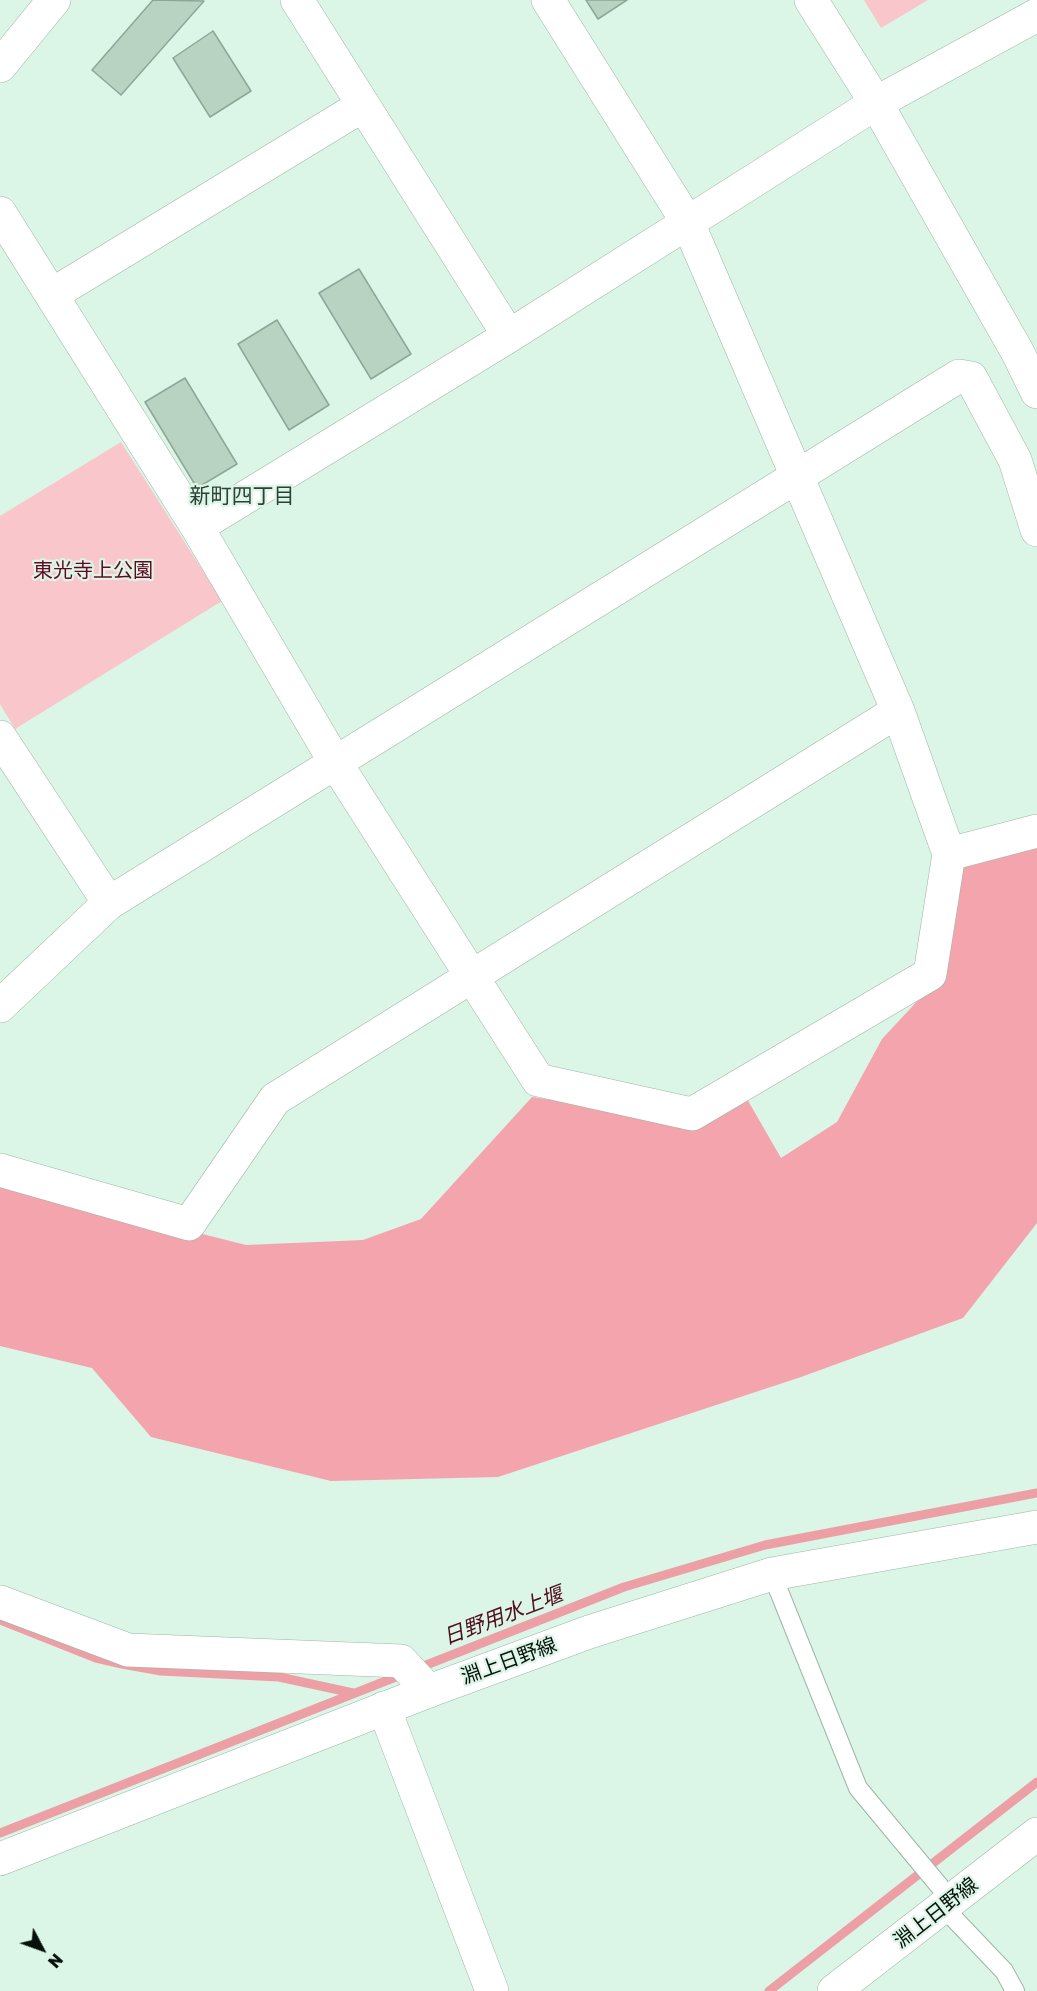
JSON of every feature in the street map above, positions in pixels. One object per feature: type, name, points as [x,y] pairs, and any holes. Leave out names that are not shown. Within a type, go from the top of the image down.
[{"type":"street","points":[[0,66],[54,0]]},
{"type":"street","points":[[297,0],[509,336]]},
{"type":"street","points":[[0,213],[53,294],[197,527],[335,762],[538,1080],[692,1114],[930,974],[949,854],[898,711],[688,223],[548,0]]},
{"type":"street","points":[[811,0],[876,103],[1018,353],[1037,392]]},
{"type":"street","points":[[197,527],[509,336],[876,103],[1037,15]]},
{"type":"street","points":[[53,294],[362,106]]},
{"type":"street","points":[[0,1006],[109,903],[960,376],[971,378],[1015,460],[1037,530]]},
{"type":"street","points":[[0,1170],[189,1224],[275,1099],[898,711]]},
{"type":"street","points":[[0,738],[109,903]]},
{"type":"street","points":[[949,854],[1037,831]]},
{"type":"street","name":"淵上日野線","points":[[0,1859],[384,1708],[590,1632],[772,1574],[1037,1527]]},
{"type":"street","points":[[0,1602],[128,1650],[401,1661],[429,1691]]},
{"type":"street","points":[[384,1708],[492,1991]]},
{"type":"street","name":"淵上日野線","points":[[834,1991],[1036,1837]]},
{"type":"lane","points":[[772,1574],[858,1788],[947,1904],[1004,1971],[1015,1991]]},
{"type":"green space","points":[[864,0],[928,0],[881,28]]},
{"type":"green space","name":"東光寺上公園","points":[[121,442],[222,601],[15,729],[0,704],[0,516]]},
{"type":"shaded area","points":[[1037,848],[1037,1223],[963,1318],[801,1377],[498,1477],[331,1481],[151,1437],[92,1368],[0,1346],[0,1183],[246,1245],[363,1240],[421,1219],[532,1097],[693,1121],[743,1092],[781,1158],[837,1122],[882,1039],[936,981],[954,870]]},
{"type":"building","points":[[153,0],[204,1],[121,95],[92,70]]},
{"type":"building","points":[[586,0],[627,0],[598,19]]},
{"type":"building","points":[[213,31],[251,91],[210,117],[173,58]]},
{"type":"building","points":[[359,269],[411,354],[371,379],[319,293]]},
{"type":"building","points":[[277,320],[329,405],[289,430],[238,344]]},
{"type":"building","points":[[185,378],[237,464],[197,488],[145,402]]},
{"type":"waterway","name":"日野用水上堰","points":[[0,1833],[624,1587],[765,1545],[1037,1493]]},
{"type":"waterway","points":[[0,1620],[96,1658],[122,1664],[161,1671],[279,1677],[353,1693]]},
{"type":"waterway","points":[[769,1991],[1037,1782]]},
{"type":"district","name":"新町四丁目","points":[[242,496]]}]
